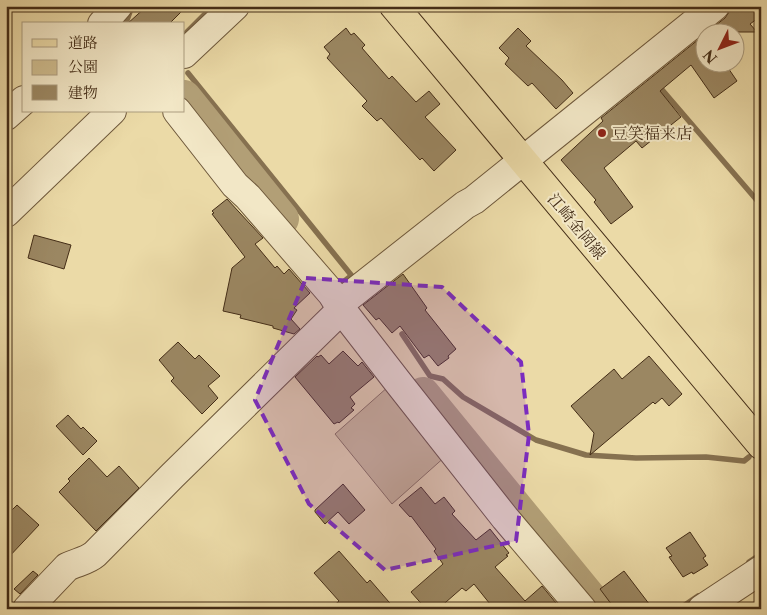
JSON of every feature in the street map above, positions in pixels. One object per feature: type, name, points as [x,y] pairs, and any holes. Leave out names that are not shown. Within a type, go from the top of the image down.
[{"type":"main road","name":"江崎金岡線","points":[[394,6],[761,445]]},
{"type":"street","points":[[104,22],[118,6]]},
{"type":"street","points":[[185,53],[236,6]]},
{"type":"street","points":[[27,609],[67,567],[75,562],[90,559],[336,314],[344,301],[465,205],[524,162],[715,6]]},
{"type":"street","points":[[6,116],[22,102]]},
{"type":"street","points":[[6,213],[111,112]]},
{"type":"street","points":[[178,112],[234,185],[261,212],[332,294],[344,301],[397,381],[505,518],[582,609]]},
{"type":"street","points":[[702,609],[761,570]]},
{"type":"highlighted area","points":[[306,278],[442,287],[521,362],[529,435],[516,541],[385,570],[309,504],[255,400]]},
{"type":"green space","points":[[389,386],[447,455],[392,504],[335,434]]},
{"type":"building","points":[[147,6],[187,6],[171,22],[129,22]]},
{"type":"building","points":[[730,6],[761,6],[761,16],[750,24],[757,32],[744,32],[744,22],[720,22],[729,12]]},
{"type":"building","points":[[346,28],[351,35],[354,33],[365,45],[362,48],[389,79],[392,76],[416,102],[429,91],[440,104],[425,117],[456,150],[434,171],[422,158],[420,160],[381,118],[377,121],[362,106],[367,101],[327,58],[330,54],[324,47]]},
{"type":"building","points":[[518,28],[531,41],[526,46],[573,93],[556,109],[532,83],[528,86],[505,64],[509,58],[499,48]]},
{"type":"building","points":[[694,43],[694,69],[691,65],[660,91],[681,117],[642,148],[636,141],[604,168],[633,207],[611,224],[594,202],[596,200],[561,160],[603,121],[601,118]]},
{"type":"building","points":[[696,72],[731,72],[737,81],[714,98]]},
{"type":"building","points":[[227,199],[263,238],[255,244],[275,268],[277,266],[284,274],[289,269],[310,293],[294,308],[297,310],[291,319],[300,329],[294,334],[273,328],[273,326],[240,318],[241,315],[223,311],[232,268],[245,257],[212,214],[214,213],[212,211]]},
{"type":"building","points":[[34,235],[71,245],[64,269],[28,258]]},
{"type":"building","points":[[403,274],[427,308],[425,310],[456,349],[448,356],[449,358],[438,366],[429,355],[424,358],[400,326],[392,333],[379,318],[376,320],[363,305]]},
{"type":"building","points":[[178,342],[195,359],[199,355],[220,376],[208,386],[218,398],[202,414],[171,381],[174,378],[159,360]]},
{"type":"building","points":[[343,351],[358,366],[362,362],[374,377],[350,397],[355,404],[351,408],[354,410],[339,423],[334,424],[295,377],[317,356],[321,355],[329,364]]},
{"type":"building","points":[[649,356],[682,394],[669,406],[662,398],[655,404],[653,402],[590,455],[594,433],[571,406],[614,369],[622,379]]},
{"type":"building","points":[[68,415],[81,429],[83,427],[97,441],[83,455],[56,426]]},
{"type":"building","points":[[89,458],[107,477],[119,466],[139,488],[96,531],[59,492],[70,481],[68,479]]},
{"type":"building","points":[[343,484],[365,510],[349,524],[338,512],[325,524],[315,510]]},
{"type":"building","points":[[421,487],[435,504],[444,497],[455,511],[452,514],[476,540],[490,529],[509,553],[495,567],[525,601],[542,586],[561,609],[494,609],[474,584],[466,591],[462,588],[438,609],[426,609],[411,592],[443,564],[434,551],[436,549],[411,516],[399,505]]},
{"type":"building","points":[[17,505],[39,525],[6,560],[6,516]]},
{"type":"building","points":[[690,532],[706,556],[703,558],[708,565],[693,574],[692,572],[683,577],[669,557],[672,556],[666,548]]},
{"type":"building","points":[[339,551],[367,583],[370,580],[395,609],[330,609],[339,601],[314,573]]},
{"type":"building","points":[[33,571],[38,575],[20,594],[14,589]]},
{"type":"building","points":[[624,571],[653,609],[615,609],[600,589]]},
{"type":"waterway","points":[[122,22],[127,20],[132,6]]},
{"type":"waterway","points":[[185,34],[213,6]]},
{"type":"waterway","points":[[188,73],[356,281]]},
{"type":"waterway","points":[[658,85],[761,205]]},
{"type":"waterway","points":[[185,98],[282,219]]},
{"type":"waterway","points":[[337,287],[351,276]]},
{"type":"waterway","points":[[402,334],[430,376],[443,379],[463,397],[536,440],[586,455],[636,458],[706,457],[744,461],[749,457]]},
{"type":"waterway","points":[[423,394],[599,609]]},
{"type":"waterway","points":[[749,562],[761,554]]},
{"type":"waterway","points":[[679,609],[698,596]]},
{"type":"place","name":"豆笑福来店","points":[[602,133]]}]
